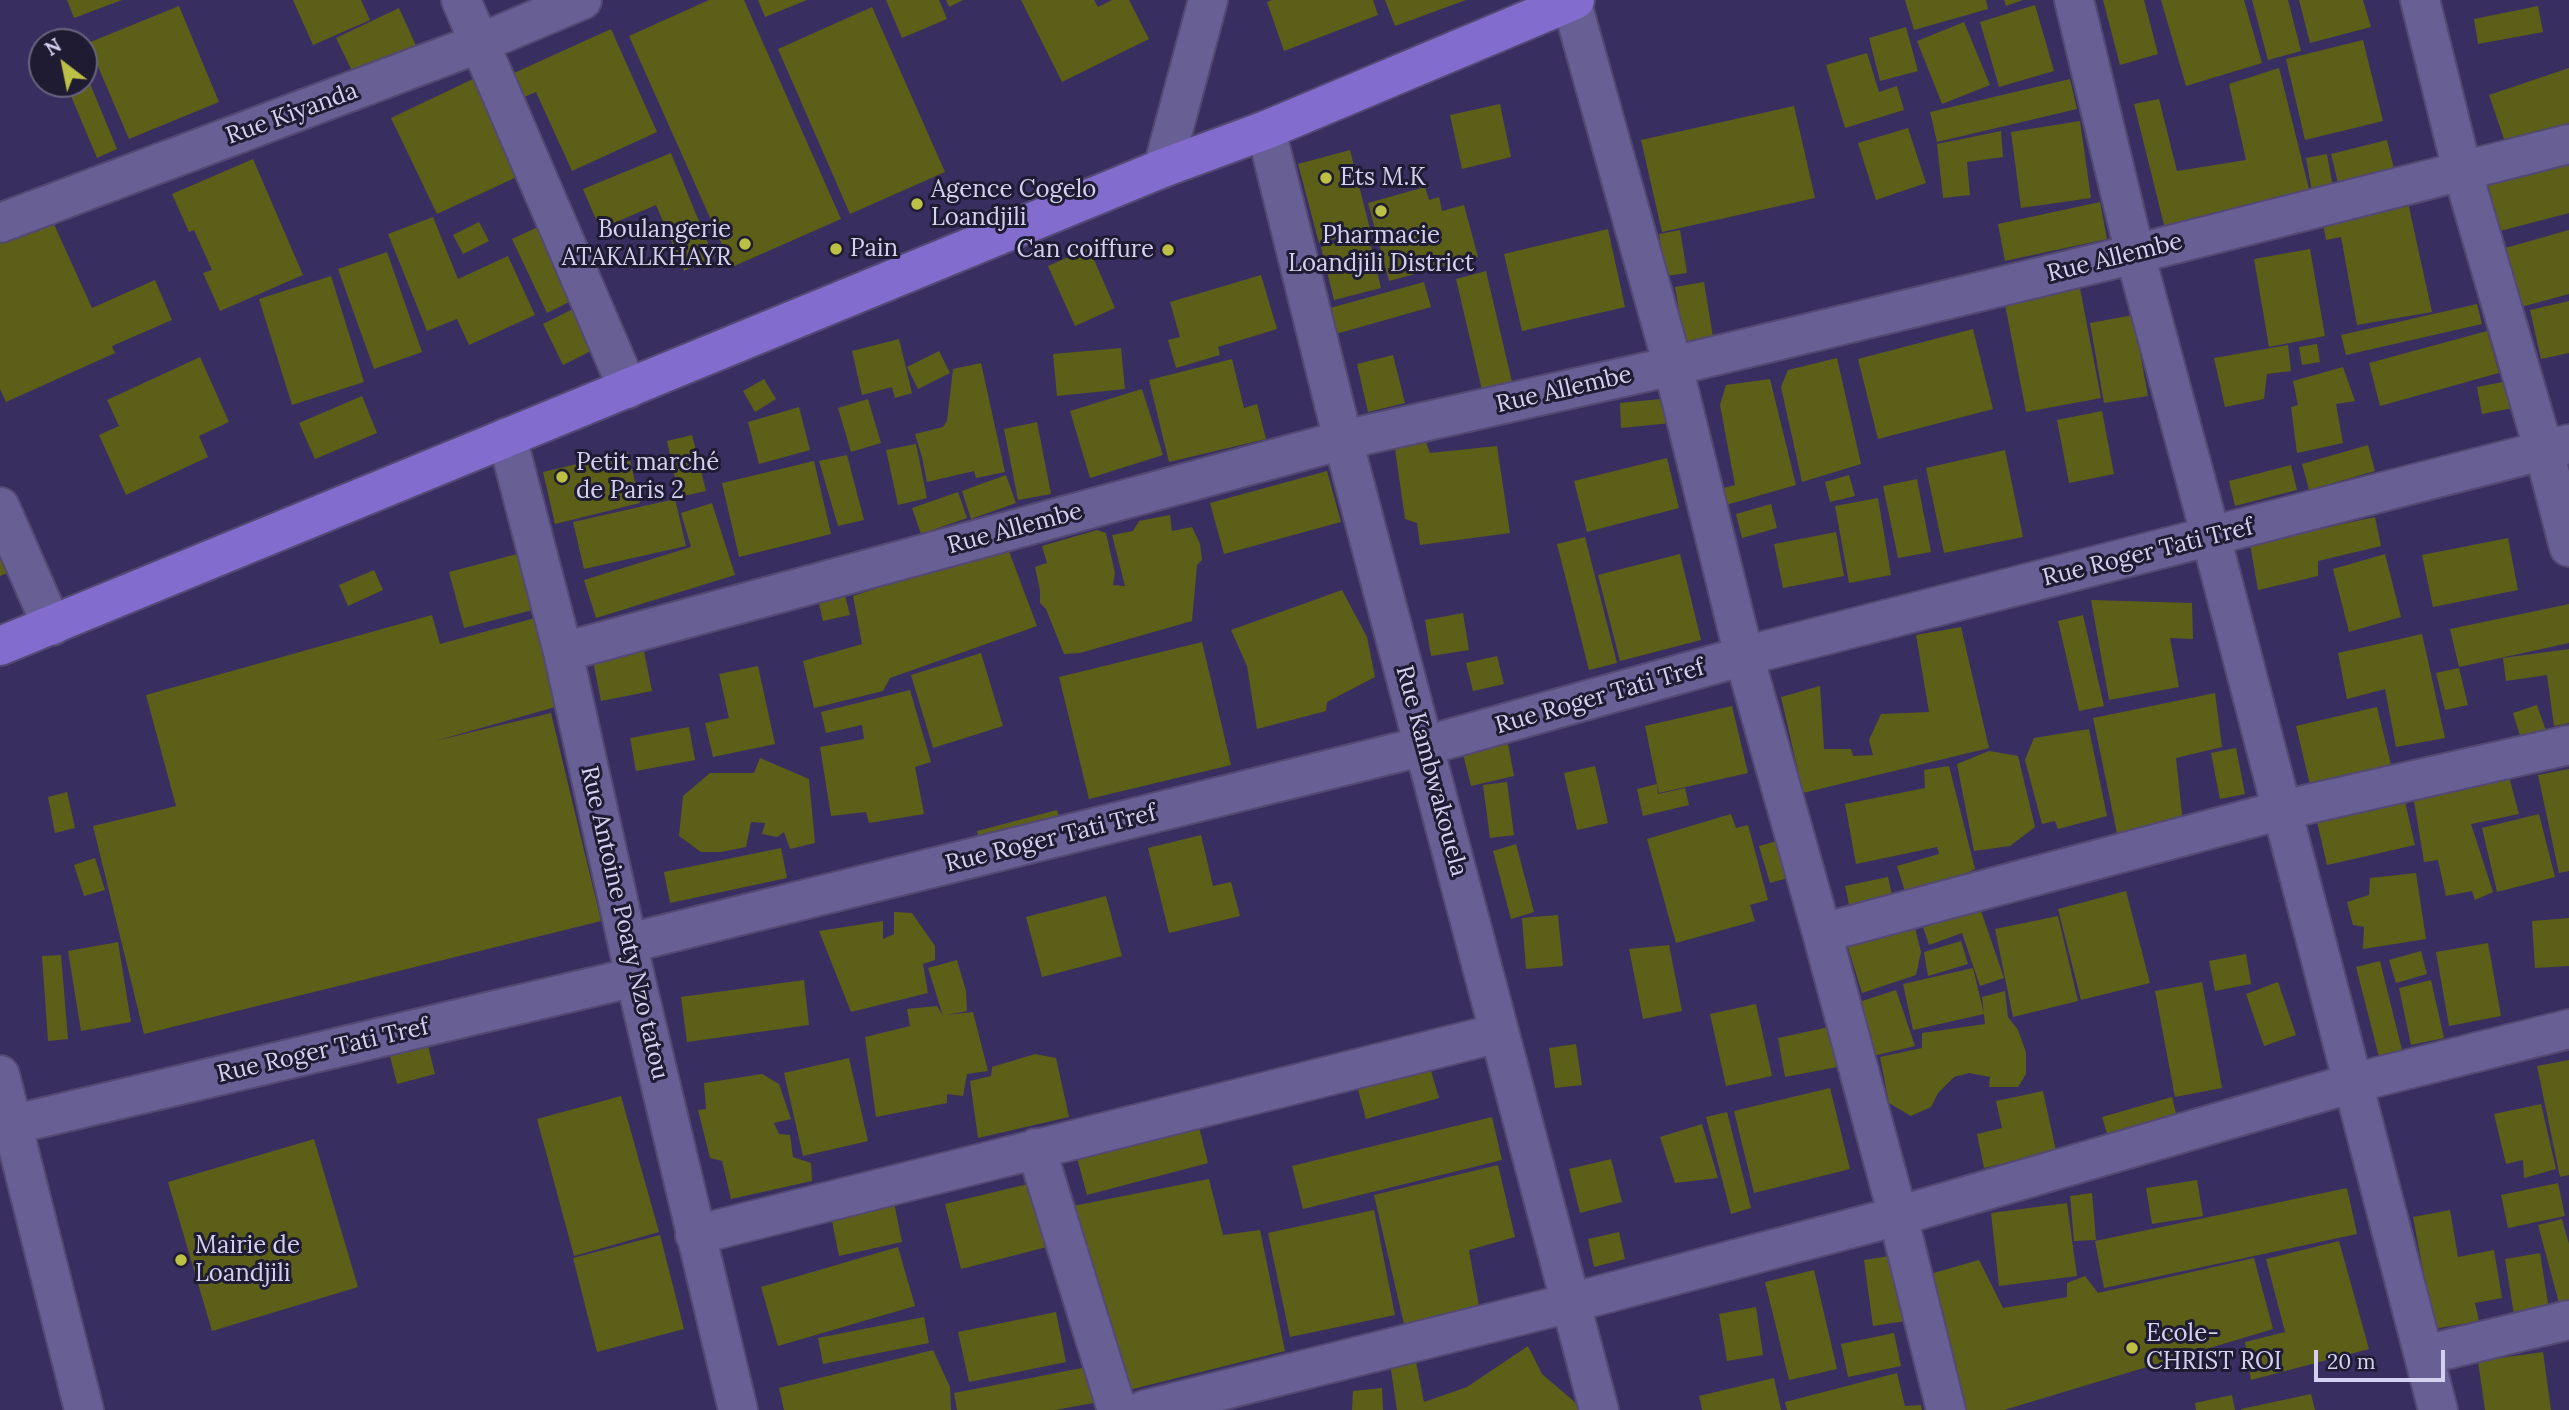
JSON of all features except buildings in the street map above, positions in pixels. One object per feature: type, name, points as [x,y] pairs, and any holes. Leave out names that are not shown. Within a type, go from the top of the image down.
[{"type":"highway","points":[[0,646],[1163,168],[1266,130],[1572,1]]},
{"type":"street","points":[[461,0],[628,389]]},
{"type":"street","name":"Rue Kiyanda","points":[[0,222],[480,43],[582,0]]},
{"type":"street","points":[[1163,168],[1208,0]]},
{"type":"street","points":[[2074,0],[2135,254],[2438,1410]]},
{"type":"street","points":[[2420,0],[2462,170],[2556,447],[2569,547]]},
{"type":"street","points":[[1572,1],[1673,366],[1744,656],[1898,1216],[1946,1410]]},
{"type":"street","name":"Rue Kambwakouela","points":[[1266,130],[1343,440],[1598,1410]]},
{"type":"street","name":"Rue Allembe","points":[[563,652],[1343,440],[1673,366],[2135,254],[2569,144]]},
{"type":"street","name":"Rue Antoine Poaty Nzo tatou","points":[[507,437],[563,652],[695,1235],[738,1410]]},
{"type":"street","name":"Rue Roger Tati Tref","points":[[11,1125],[1424,747],[1744,656],[2556,447]]},
{"type":"street","points":[[0,507],[52,626]]},
{"type":"street","points":[[1822,933],[2282,810],[2569,745]]},
{"type":"street","points":[[1144,1410],[1570,1303],[1898,1216],[2353,1083],[2569,1028]]},
{"type":"street","points":[[695,1235],[1499,1033]]},
{"type":"street","points":[[1,1083],[84,1410]]},
{"type":"street","points":[[1036,1148],[1117,1410]]},
{"type":"street","points":[[2424,1355],[2569,1320]]},
{"type":"place","name":"Ets M.K","points":[[1326,178]]},
{"type":"place","name":"Agence Cogelo Loandjili","points":[[917,204]]},
{"type":"place","name":"Pharmacie Loandjili District","points":[[1381,211]]},
{"type":"place","name":"Boulangerie ATAKALKHAYR","points":[[745,244]]},
{"type":"place","name":"Pain","points":[[836,249]]},
{"type":"place","name":"Can coiffure","points":[[1168,250]]},
{"type":"place","name":"Petit marché de Paris 2","points":[[562,477]]},
{"type":"place","name":"Mairie de Loandjili","points":[[181,1260]]},
{"type":"place","name":"Ecole- CHRIST ROI","points":[[2132,1348]]}]
